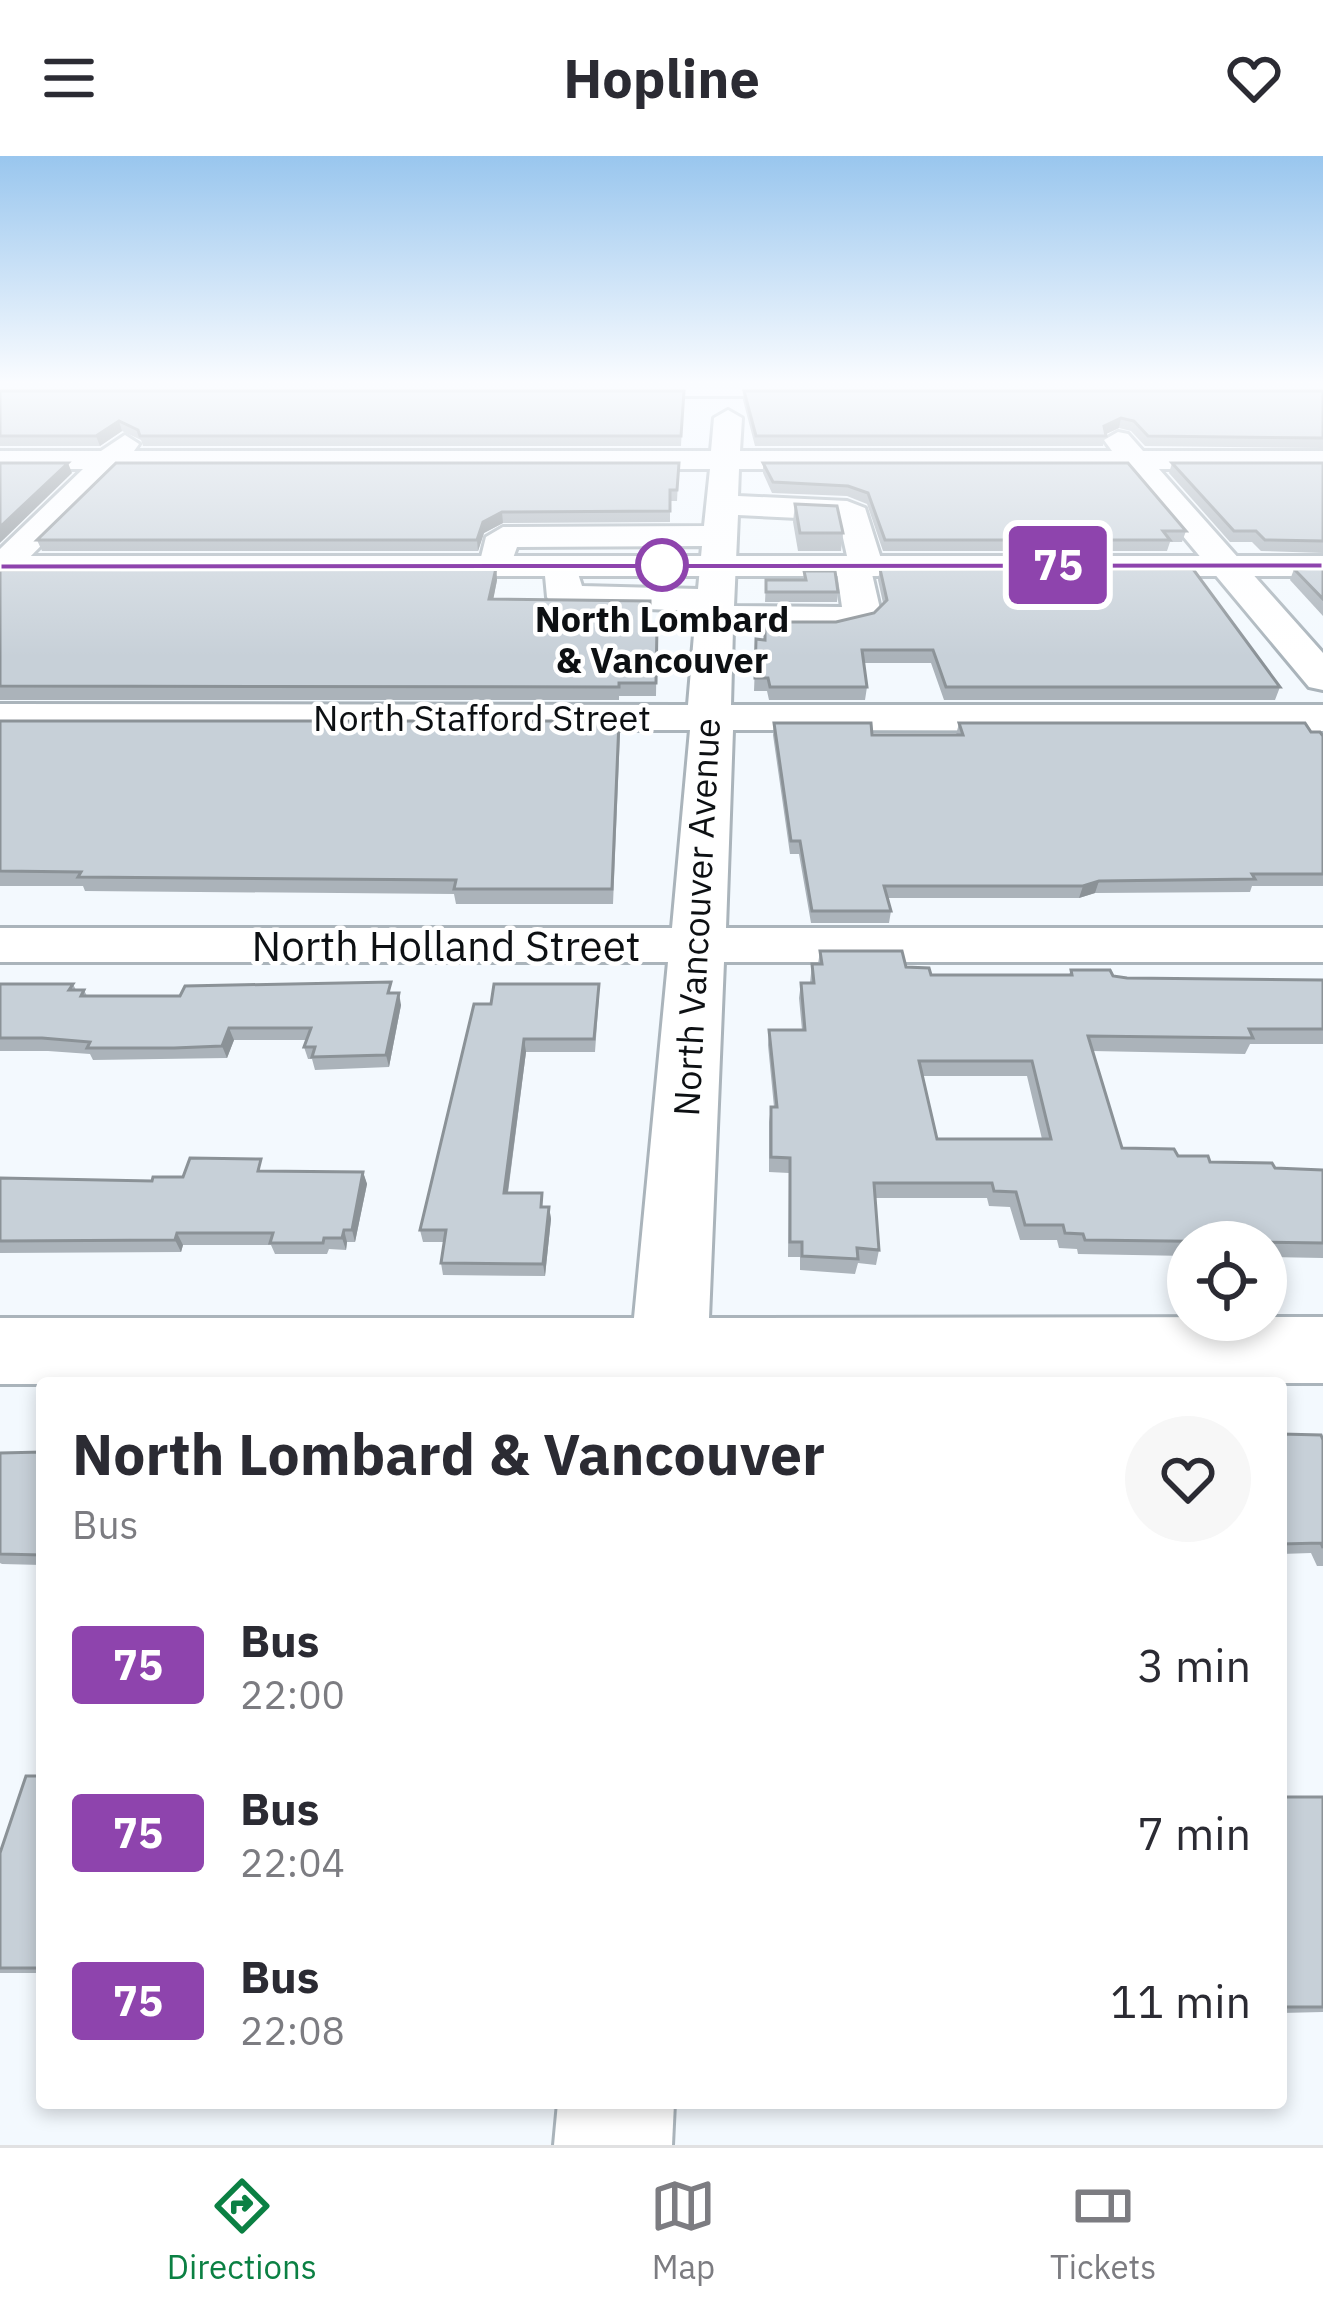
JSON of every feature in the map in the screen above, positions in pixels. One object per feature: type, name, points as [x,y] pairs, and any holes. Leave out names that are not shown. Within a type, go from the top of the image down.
[{"type":"street","points":[[0,567],[97,472]]},
{"type":"street","name":"North Vancouver Avenue","points":[[668,1366],[698,945],[723,472]]},
{"type":"street","points":[[1146,472],[1323,678]]},
{"type":"street","points":[[0,567],[561,565],[565,598],[718,564],[847,512],[854,514],[862,613],[844,618],[718,564]]},
{"type":"street","points":[[496,565],[503,536],[718,564],[1323,566]]},
{"type":"street","name":"North Stafford Street","points":[[0,718],[1323,718]]},
{"type":"street","name":"North Holland Street","points":[[0,945],[1323,945]]},
{"type":"street","points":[[0,1352],[668,1366],[1323,1350]]},
{"type":"street","points":[[613,2145],[616,2109]]},
{"type":"building","points":[[0,472],[59,472],[0,527]]},
{"type":"building","points":[[107,472],[678,472],[677,490],[670,490],[670,511],[502,512],[483,522],[477,540],[37,540]]},
{"type":"building","points":[[768,472],[1136,472],[1186,531],[1163,531],[1170,540],[885,540],[868,493],[848,486],[773,482]]},
{"type":"building","points":[[1180,472],[1323,472],[1323,541],[1265,540],[1256,531],[1234,531]]},
{"type":"building","points":[[795,504],[837,506],[843,533],[800,533]]},
{"type":"building","points":[[496,568],[489,599],[650,601],[650,626],[657,626],[656,683],[619,683],[619,687],[0,686],[0,570]]},
{"type":"building","points":[[1323,568],[1323,599],[1294,569]]},
{"type":"building","points":[[880,569],[1193,569],[1280,687],[946,687],[933,650],[862,650],[867,687],[770,687],[768,678],[755,678],[756,639],[765,640],[765,622],[836,622],[874,613],[887,600]]},
{"type":"building","points":[[804,571],[835,571],[838,592],[766,592],[766,580],[806,580]]},
{"type":"building","points":[[0,721],[619,721],[612,889],[454,889],[456,880],[78,877],[81,872],[0,871]]},
{"type":"building","points":[[774,723],[871,723],[872,735],[963,735],[959,723],[1305,723],[1311,732],[1323,736],[1323,874],[1099,881],[1083,886],[884,886],[891,911],[812,911],[800,841],[791,841]]},
{"type":"building","points":[[820,951],[902,951],[906,967],[929,968],[931,975],[1072,975],[1071,970],[1110,970],[1113,976],[1127,978],[1323,980],[1323,1029],[1249,1029],[1253,1038],[1088,1036],[1122,1148],[1174,1149],[1178,1156],[1208,1156],[1210,1162],[1323,1170],[1323,1243],[1287,1243],[1287,1221],[1167,1221],[1167,1241],[1085,1240],[1083,1234],[1065,1233],[1063,1225],[1025,1225],[1016,1192],[994,1191],[992,1183],[874,1183],[879,1250],[857,1248],[858,1259],[802,1256],[802,1242],[790,1242],[790,1158],[771,1157],[771,1107],[777,1107],[769,1030],[805,1030],[801,983],[814,983],[812,964],[822,964]],"holes":[[[919,1061],[1032,1061],[1051,1139],[937,1139]]]},
{"type":"building","points":[[391,982],[388,993],[399,993],[386,1055],[312,1057],[315,1047],[304,1047],[311,1028],[229,1028],[222,1046],[174,1048],[87,1048],[90,1042],[0,1038],[0,984],[73,984],[69,990],[84,990],[81,996],[180,996],[185,986]]},
{"type":"building","points":[[494,984],[599,984],[594,1039],[524,1039],[504,1193],[542,1193],[541,1207],[549,1207],[543,1264],[441,1263],[446,1230],[420,1230],[474,1004],[491,1004]]},
{"type":"building","points":[[190,1158],[261,1159],[258,1171],[363,1172],[352,1230],[344,1230],[342,1238],[324,1238],[323,1243],[270,1243],[273,1233],[177,1233],[175,1240],[0,1241],[0,1178],[152,1181],[153,1177],[183,1177]]},
{"type":"building","points":[[1287,1434],[1321,1435],[1323,1440],[1323,1548],[1321,1543],[1287,1544]]},
{"type":"building","points":[[36,1452],[36,1555],[0,1554],[0,1453]]},
{"type":"building","points":[[26,1776],[36,1776],[36,1968],[0,1968],[0,1853]]},
{"type":"building","points":[[1287,1797],[1323,1797],[1323,2007],[1287,2007]]},
{"type":"bus line","name":"75","points":[[0,566],[1323,566]]},
{"type":"place","name":"North Lombard & Vancouver","points":[[662,565]]}]
